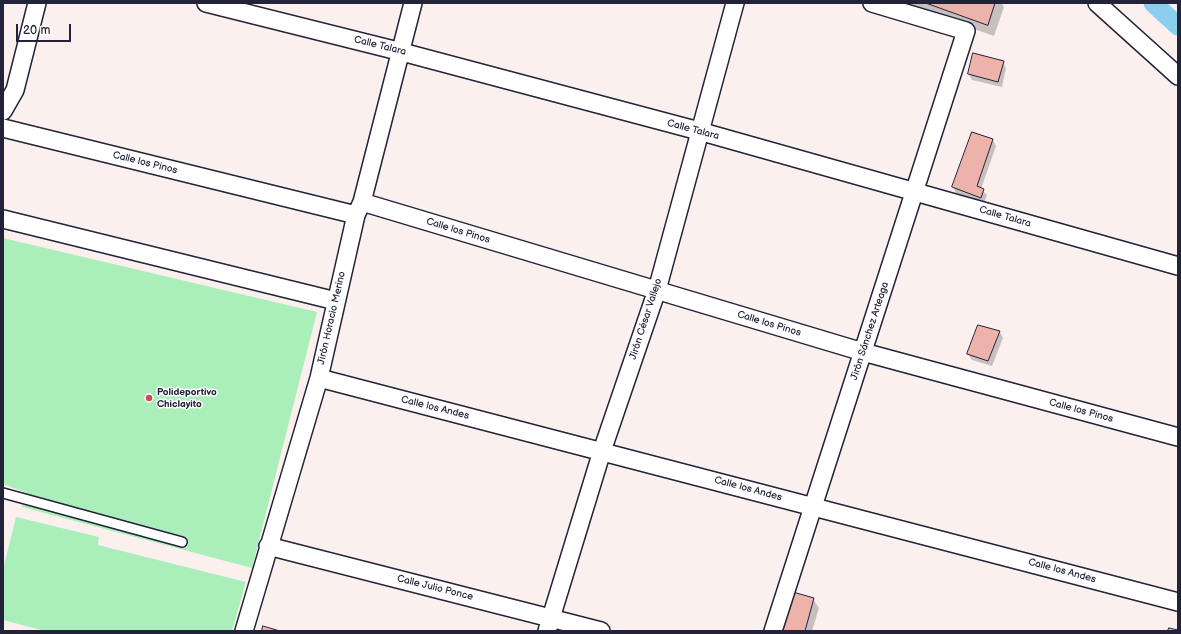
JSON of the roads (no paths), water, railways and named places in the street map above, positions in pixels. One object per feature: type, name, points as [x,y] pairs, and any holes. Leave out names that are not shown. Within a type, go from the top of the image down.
[{"type":"street","points":[[3,111],[15,90],[37,3]]},
{"type":"street","name":"Calle Talara","points":[[206,3],[234,7],[699,131],[1178,266]]},
{"type":"street","name":"Jirón Horacio Merino","points":[[244,631],[318,378],[359,208],[402,52],[413,3]]},
{"type":"street","name":"Jirón César Vallejo","points":[[549,624],[602,452],[657,290],[735,3]]},
{"type":"street","name":"Jirón Sánchez Arteaga","points":[[773,631],[966,31],[872,3]]},
{"type":"street","points":[[1097,3],[1178,76]]},
{"type":"street","name":"Calle los Pinos","points":[[3,128],[359,208],[657,290],[863,352],[1178,437]]},
{"type":"street","points":[[3,219],[336,301]]},
{"type":"street","name":"Calle los Andes","points":[[318,378],[1178,602]]},
{"type":"street","name":"Calle Julio Ponce","points":[[268,546],[549,624],[601,631]]},
{"type":"lane","points":[[3,493],[182,542]]},
{"type":"waterway","points":[[1153,3],[1178,26]]},
{"type":"place","name":"Polideportivo Chiclayito","points":[[149,398]]}]
